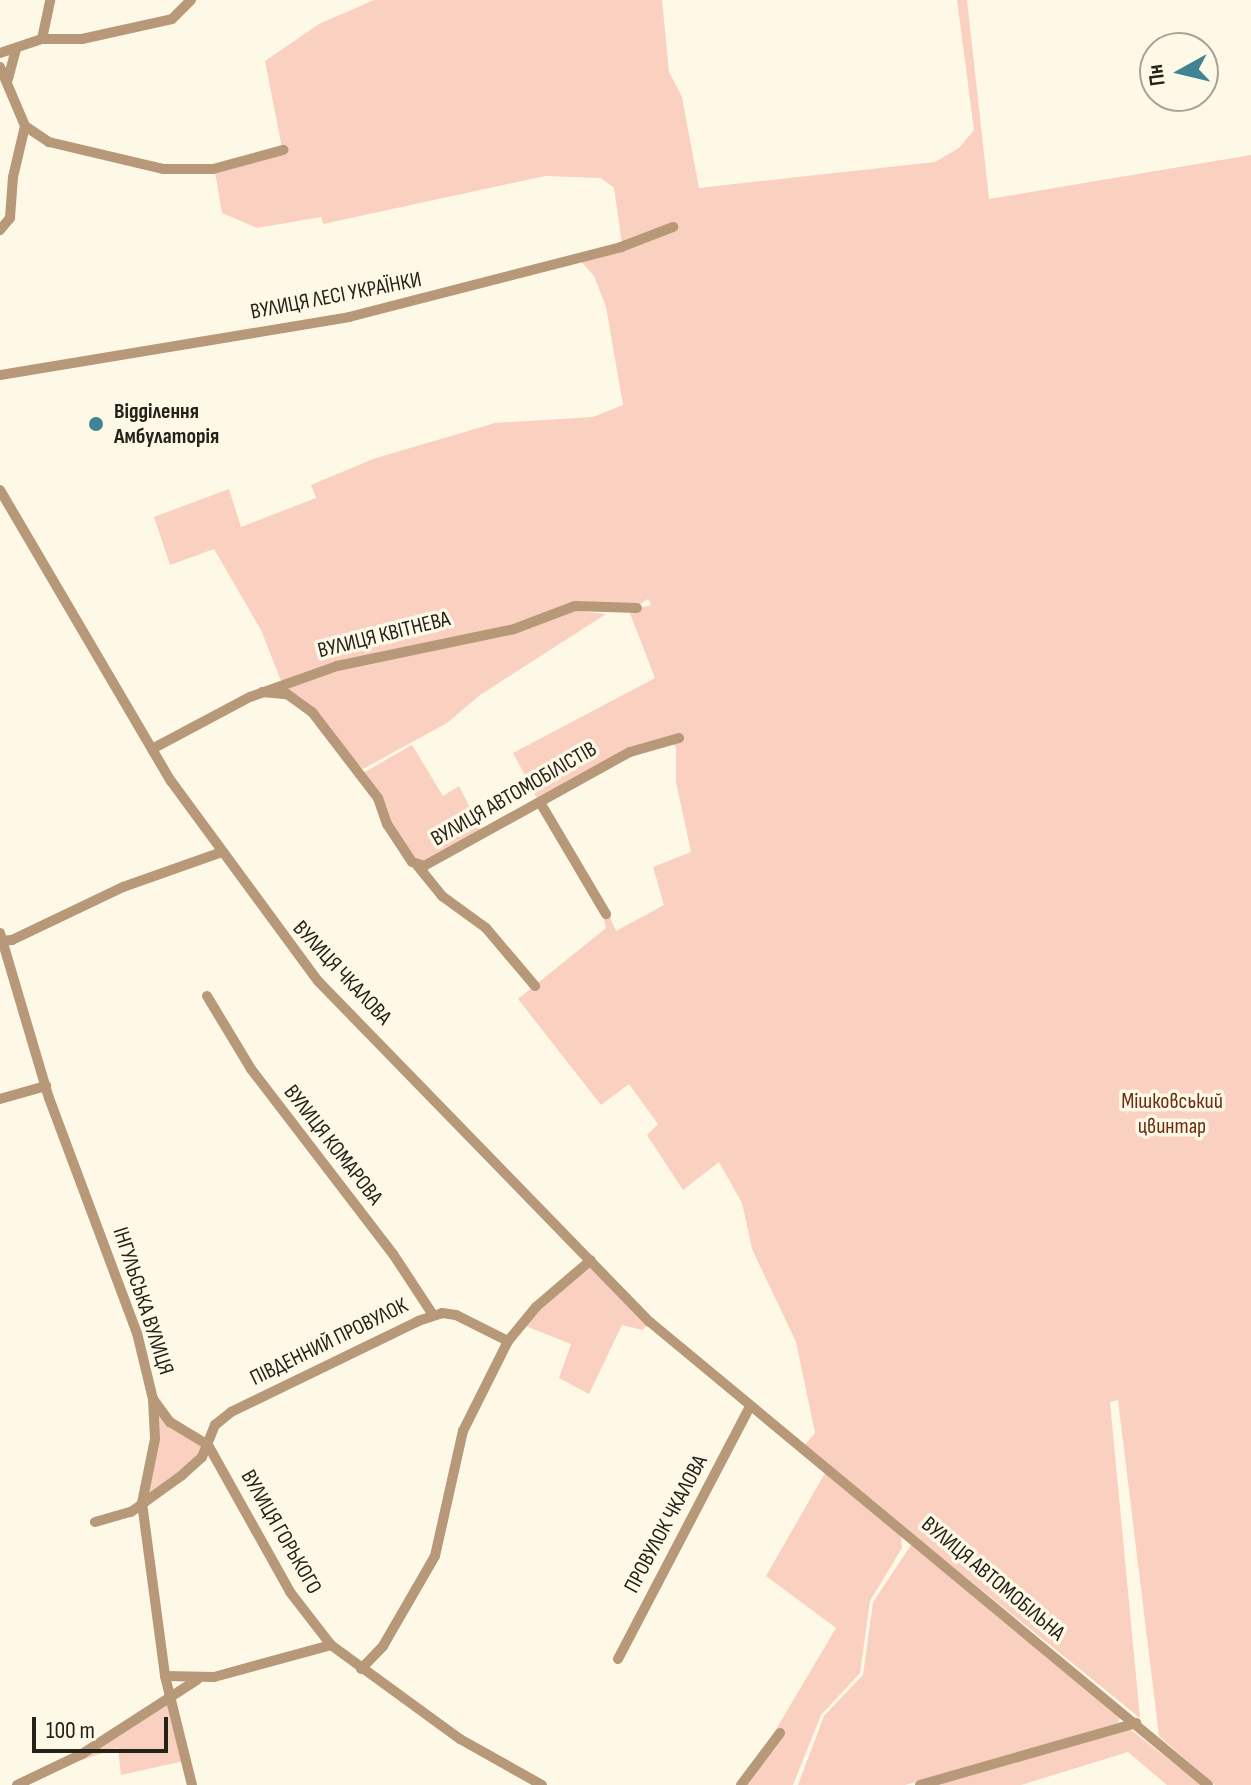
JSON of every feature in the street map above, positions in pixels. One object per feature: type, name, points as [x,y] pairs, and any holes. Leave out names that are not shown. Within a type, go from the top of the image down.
[{"type":"street","points":[[42,39],[50,0]]},
{"type":"street","points":[[0,53],[42,39],[82,39],[172,19],[191,0]]},
{"type":"street","points":[[8,79],[16,49]]},
{"type":"street","points":[[0,67],[8,79],[25,126],[13,177],[13,208],[0,230]]},
{"type":"street","points":[[25,126],[49,142],[163,169],[213,169],[283,150]]},
{"type":"street","name":"ВУЛИЦЯ ЛЕСІ УКРАЇНКИ","points":[[0,372],[349,317],[621,247],[673,227]]},
{"type":"street","name":"ВУЛИЦЯ ЧКАЛОВА","points":[[0,490],[152,749],[301,964],[650,1322],[750,1406]]},
{"type":"street","name":"ВУЛИЦЯ КВІТНЕВА","points":[[152,749],[262,692],[337,666],[462,636],[514,629],[561,608],[637,608]]},
{"type":"street","name":"ВУЛИЦЯ АВТОМОБІЛІСТІВ","points":[[262,692],[287,694],[312,712],[378,798],[387,824],[417,865],[432,865],[630,752],[679,738]]},
{"type":"street","points":[[541,804],[606,914]]},
{"type":"street","points":[[1,938],[123,887],[222,852]]},
{"type":"street","points":[[417,865],[442,896],[486,928],[535,986]]},
{"type":"street","name":"ІНГУЛЬСЬКА ВУЛИЦЯ","points":[[1,938],[46,1086],[132,1319],[153,1399],[155,1439],[142,1503],[165,1676],[192,1785]]},
{"type":"street","name":"ВУЛИЦЯ КОМАРОВА","points":[[207,996],[258,1079],[393,1254],[433,1315]]},
{"type":"street","points":[[0,1099],[46,1086]]},
{"type":"street","points":[[361,1669],[383,1646],[435,1556],[463,1431],[508,1341],[536,1307],[591,1260]]},
{"type":"street","name":"ПІВДЕННИЙ ПРОВУЛОК","points":[[186,1432],[201,1434],[296,1379],[433,1315],[456,1315],[508,1341]]},
{"type":"street","points":[[153,1399],[186,1432],[208,1445]]},
{"type":"street","name":"ПРОВУЛОК ЧКАЛОВА","points":[[618,1659],[750,1406]]},
{"type":"street","name":"ВУЛИЦЯ АВТОМОБІЛЬНА","points":[[750,1406],[1136,1723],[1149,1730],[1208,1785]]},
{"type":"street","points":[[95,1522],[131,1512],[181,1476],[208,1445],[215,1425]]},
{"type":"street","name":"ВУЛИЦЯ ГОРЬКОГО","points":[[208,1445],[290,1592],[331,1645],[460,1739],[542,1785]]},
{"type":"street","points":[[17,1785],[82,1754],[197,1680],[331,1645]]},
{"type":"street","points":[[165,1676],[197,1680]]},
{"type":"street","points":[[920,1785],[1136,1723]]},
{"type":"street","points":[[741,1785],[780,1733]]},
{"type":"green space","name":"Мішковський цвинтар","points":[[374,0],[662,0],[669,72],[682,97],[699,188],[935,162],[959,148],[974,130],[957,0],[967,0],[989,199],[1251,155],[1251,1785],[1215,1785],[1159,1736],[1118,1400],[1110,1402],[1140,1718],[804,1446],[815,1433],[796,1342],[752,1249],[742,1203],[719,1162],[683,1190],[647,1135],[658,1124],[629,1084],[601,1105],[518,999],[606,928],[603,915],[608,913],[616,931],[664,905],[653,867],[691,852],[676,782],[676,747],[668,739],[539,802],[513,753],[655,678],[629,611],[651,605],[648,599],[637,606],[593,604],[281,681],[261,630],[214,549],[170,565],[154,517],[229,489],[241,527],[316,498],[311,485],[373,459],[495,423],[593,417],[623,405],[606,307],[594,276],[577,257],[622,244],[614,188],[601,178],[545,176],[323,224],[321,217],[257,228],[222,213],[215,172],[282,148],[265,61],[319,24]]},
{"type":"green space","points":[[562,609],[606,614],[480,695],[447,723],[363,769],[282,687],[338,668],[499,634]]},
{"type":"green space","points":[[412,745],[443,796],[459,786],[483,833],[432,863],[413,860],[363,773]]},
{"type":"green space","points":[[590,1267],[647,1325],[643,1330],[622,1325],[589,1394],[559,1378],[571,1344],[523,1325]]},
{"type":"green space","points":[[155,1412],[202,1446],[200,1456],[148,1495]]},
{"type":"green space","points":[[825,1473],[901,1535],[902,1548],[870,1601],[860,1673],[821,1715],[793,1785],[743,1785],[836,1628],[766,1576]]},
{"type":"green space","points":[[911,1545],[1120,1717],[1118,1723],[905,1785],[798,1785],[824,1716],[863,1675],[873,1602]]},
{"type":"green space","points":[[167,1703],[184,1761],[121,1775],[118,1748],[52,1770]]},
{"type":"green space","points":[[1130,1729],[1201,1785],[1167,1785],[1128,1752],[1021,1785],[934,1785]]},
{"type":"place","name":"Відділення Амбулаторія","points":[[96,424]]}]
